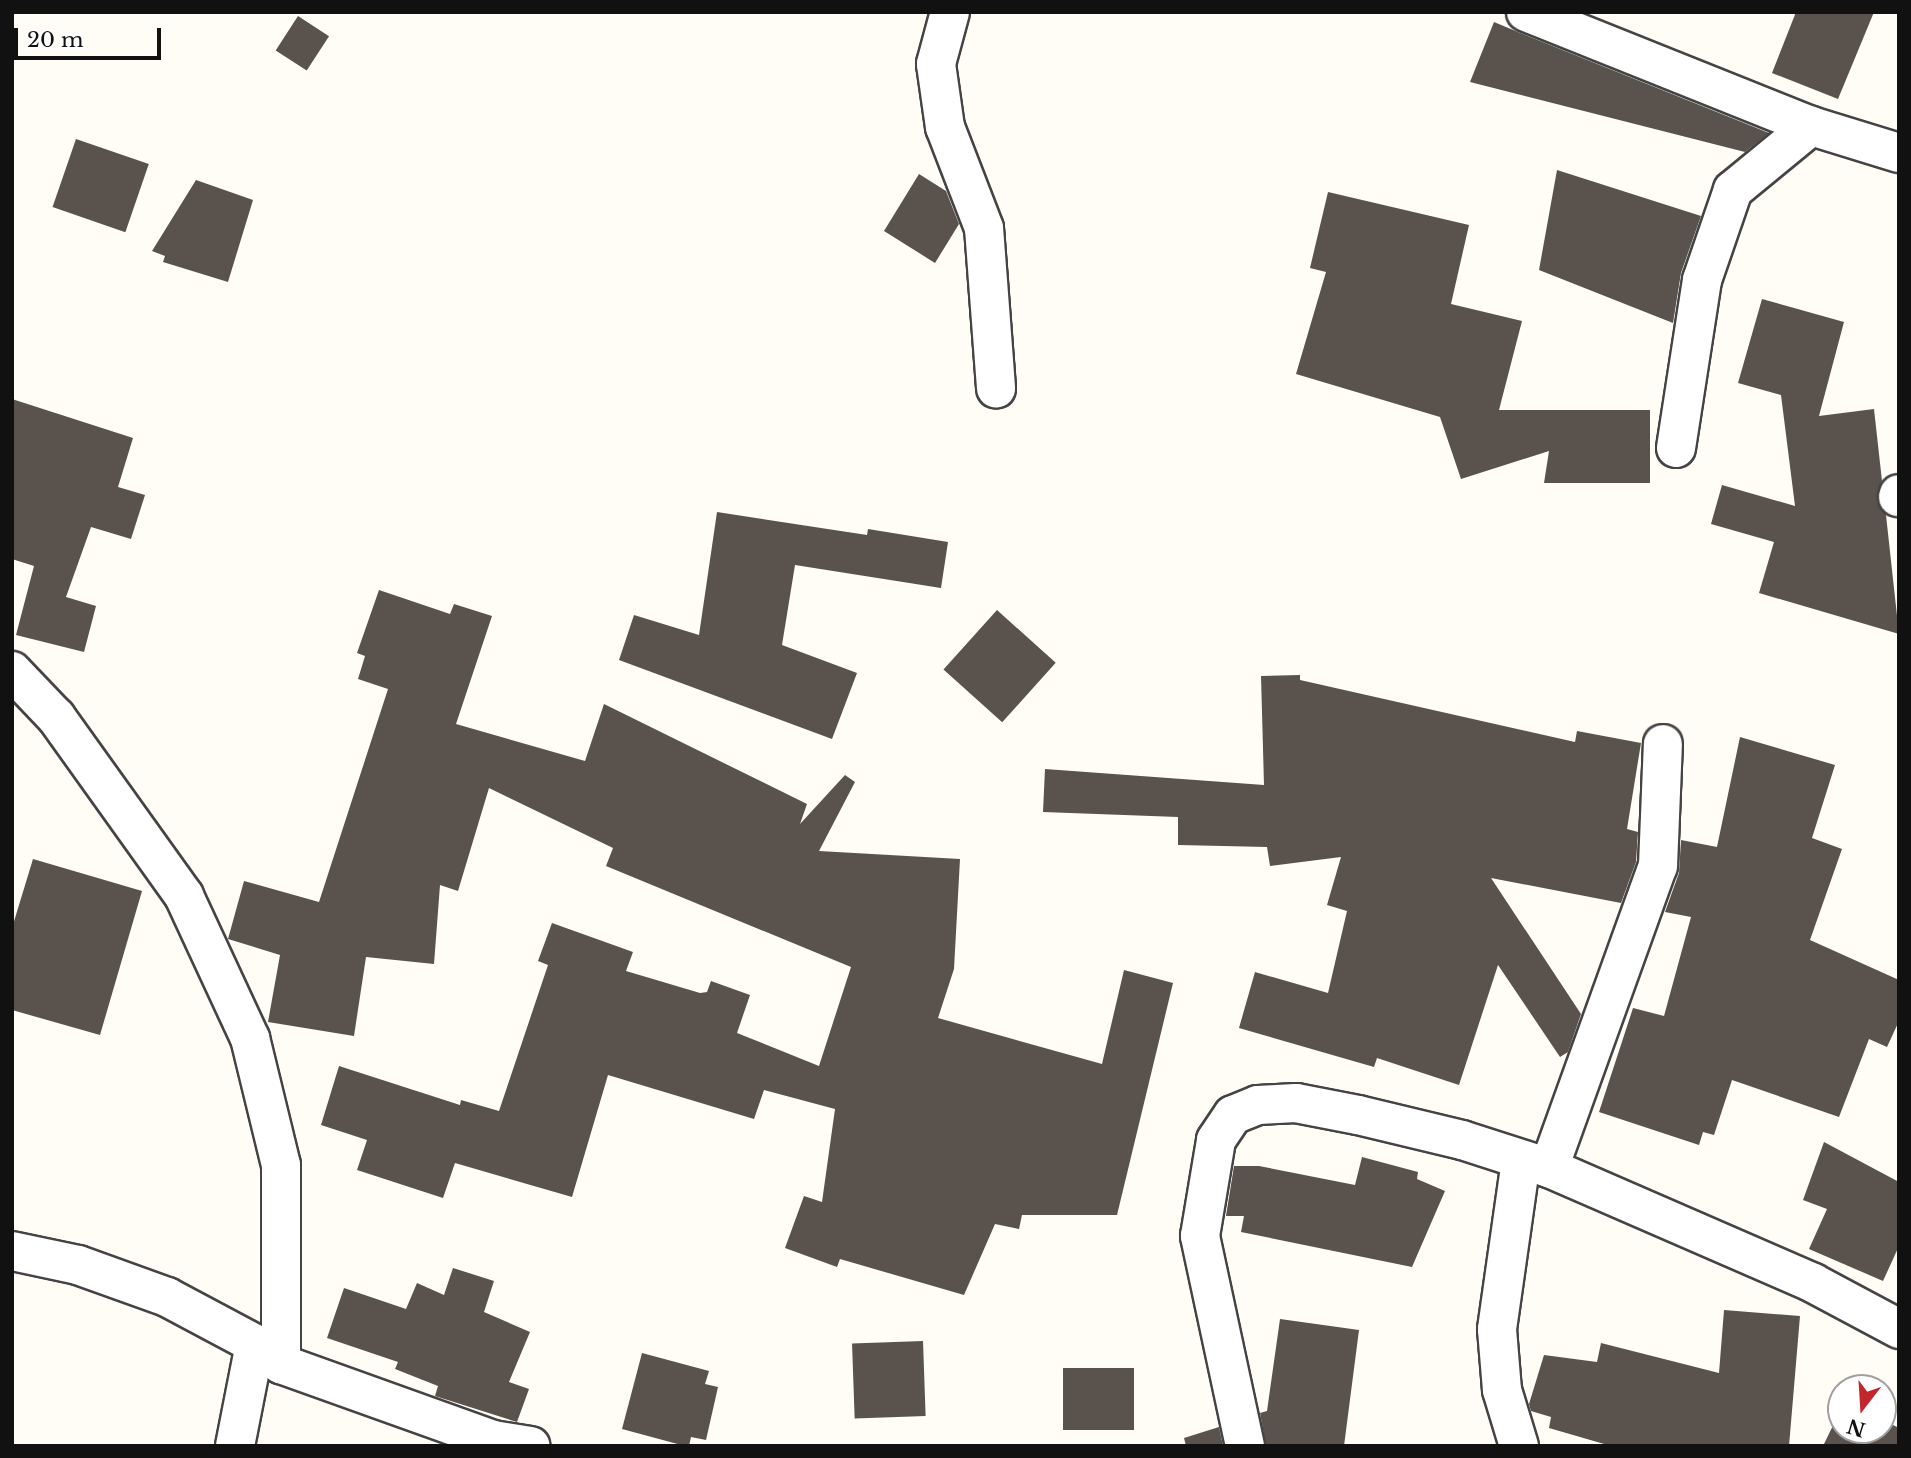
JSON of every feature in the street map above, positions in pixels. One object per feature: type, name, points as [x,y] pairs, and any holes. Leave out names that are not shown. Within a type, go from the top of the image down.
[{"type":"street","points":[[950,12],[936,64],[945,127],[985,228],[996,388]]},
{"type":"street","points":[[1526,12],[1811,126],[1899,153]]},
{"type":"street","points":[[1675,448],[1693,324],[1720,222],[1733,190],[1811,126]]},
{"type":"street","points":[[12,671],[55,718],[184,896],[250,1038],[281,1165],[268,1354],[235,1446]]},
{"type":"street","points":[[1519,1446],[1502,1390],[1497,1329],[1535,1164],[1658,866],[1663,744]]},
{"type":"street","points":[[1245,1446],[1200,1236],[1216,1140],[1233,1115],[1258,1105],[1296,1102],[1462,1140],[1535,1164],[1813,1283],[1899,1329]]},
{"type":"street","points":[[12,1251],[78,1265],[167,1297],[268,1354],[493,1440],[531,1446]]},
{"type":"building","points":[[1796,12],[1874,12],[1838,99],[1772,73]]},
{"type":"building","points":[[298,16],[329,36],[307,71],[276,50]]},
{"type":"building","points":[[1494,22],[1769,133],[1745,152],[1470,82]]},
{"type":"building","points":[[76,139],[149,164],[125,232],[53,207]]},
{"type":"building","points":[[1557,170],[1701,216],[1681,273],[1673,323],[1539,270]]},
{"type":"building","points":[[919,174],[946,191],[959,224],[935,263],[884,231]]},
{"type":"building","points":[[196,180],[253,200],[228,282],[163,262],[165,256],[152,251]]},
{"type":"building","points":[[1328,192],[1469,225],[1451,304],[1522,321],[1499,410],[1650,410],[1650,483],[1544,483],[1549,451],[1461,479],[1440,417],[1296,374],[1326,272],[1310,268]]},
{"type":"building","points":[[1762,299],[1844,322],[1819,416],[1874,409],[1882,481],[1877,501],[1886,515],[1899,634],[1759,593],[1774,542],[1711,524],[1722,485],[1795,506],[1781,395],[1738,383]]},
{"type":"building","points":[[12,399],[133,438],[118,487],[145,495],[131,539],[91,527],[66,597],[96,606],[84,652],[16,635],[34,566],[12,559]]},
{"type":"building","points":[[717,512],[867,535],[868,529],[948,542],[941,588],[795,565],[782,645],[857,673],[832,739],[619,660],[634,615],[699,635]]},
{"type":"building","points":[[379,590],[450,614],[454,604],[492,616],[456,724],[585,761],[604,704],[807,804],[800,824],[845,775],[855,782],[819,851],[960,859],[954,969],[938,1018],[1102,1064],[1124,970],[1173,983],[1117,1215],[1022,1215],[1019,1229],[995,1224],[964,1295],[840,1259],[837,1267],[785,1248],[804,1196],[822,1202],[835,1109],[764,1090],[754,1119],[608,1075],[572,1197],[455,1163],[443,1198],[357,1170],[367,1140],[321,1125],[339,1066],[460,1105],[461,1100],[499,1111],[548,965],[538,961],[552,923],[633,952],[626,971],[700,993],[707,992],[711,981],[750,995],[737,1033],[819,1066],[851,967],[606,866],[613,848],[489,788],[458,891],[440,885],[434,964],[366,957],[354,1036],[268,1022],[280,955],[228,939],[244,881],[319,902],[388,689],[358,679],[365,656],[357,653]]},
{"type":"building","points":[[997,610],[1056,663],[1002,722],[943,669]]},
{"type":"building","points":[[1300,675],[1300,680],[1575,742],[1577,731],[1641,743],[1627,829],[1638,832],[1636,862],[1621,903],[1491,878],[1581,1014],[1568,1052],[1560,1057],[1498,965],[1459,1085],[1377,1058],[1374,1067],[1239,1028],[1255,972],[1328,993],[1347,911],[1327,905],[1341,857],[1270,866],[1267,847],[1178,845],[1178,817],[1043,812],[1045,769],[1264,785],[1261,676]]},
{"type":"building","points":[[1740,737],[1835,765],[1812,838],[1842,849],[1810,940],[1899,980],[1899,1021],[1887,1047],[1869,1039],[1839,1117],[1732,1080],[1714,1135],[1703,1132],[1699,1145],[1599,1112],[1633,1008],[1664,1016],[1691,917],[1665,912],[1679,873],[1681,840],[1717,847]]},
{"type":"building","points":[[33,859],[142,891],[100,1035],[12,1010],[12,928]]},
{"type":"building","points":[[1824,1142],[1899,1182],[1899,1246],[1883,1281],[1809,1249],[1827,1209],[1803,1200]]},
{"type":"building","points":[[1362,1157],[1418,1172],[1417,1179],[1445,1191],[1412,1267],[1241,1232],[1244,1216],[1226,1216],[1234,1166],[1259,1166],[1355,1185]]},
{"type":"building","points":[[453,1268],[494,1281],[484,1312],[530,1332],[509,1382],[529,1389],[517,1422],[435,1396],[438,1386],[395,1369],[398,1362],[327,1338],[344,1288],[406,1309],[417,1283],[444,1295]]},
{"type":"building","points":[[1724,1310],[1800,1316],[1789,1446],[1611,1446],[1549,1428],[1551,1417],[1531,1411],[1529,1404],[1544,1355],[1597,1362],[1601,1343],[1719,1373]]},
{"type":"building","points":[[1280,1319],[1359,1330],[1344,1446],[1266,1446],[1260,1413],[1267,1411]]},
{"type":"building","points":[[923,1341],[926,1416],[855,1418],[852,1343]]},
{"type":"building","points":[[642,1353],[709,1371],[705,1384],[718,1387],[706,1440],[691,1437],[689,1446],[685,1446],[622,1429]]},
{"type":"building","points":[[1063,1368],[1134,1368],[1134,1430],[1063,1430]]},
{"type":"building","points":[[1219,1427],[1223,1446],[1186,1446],[1184,1438]]},
{"type":"building","points":[[1897,1427],[1899,1428],[1899,1446],[1823,1446],[1827,1438],[1827,1444],[1897,1444]]}]
